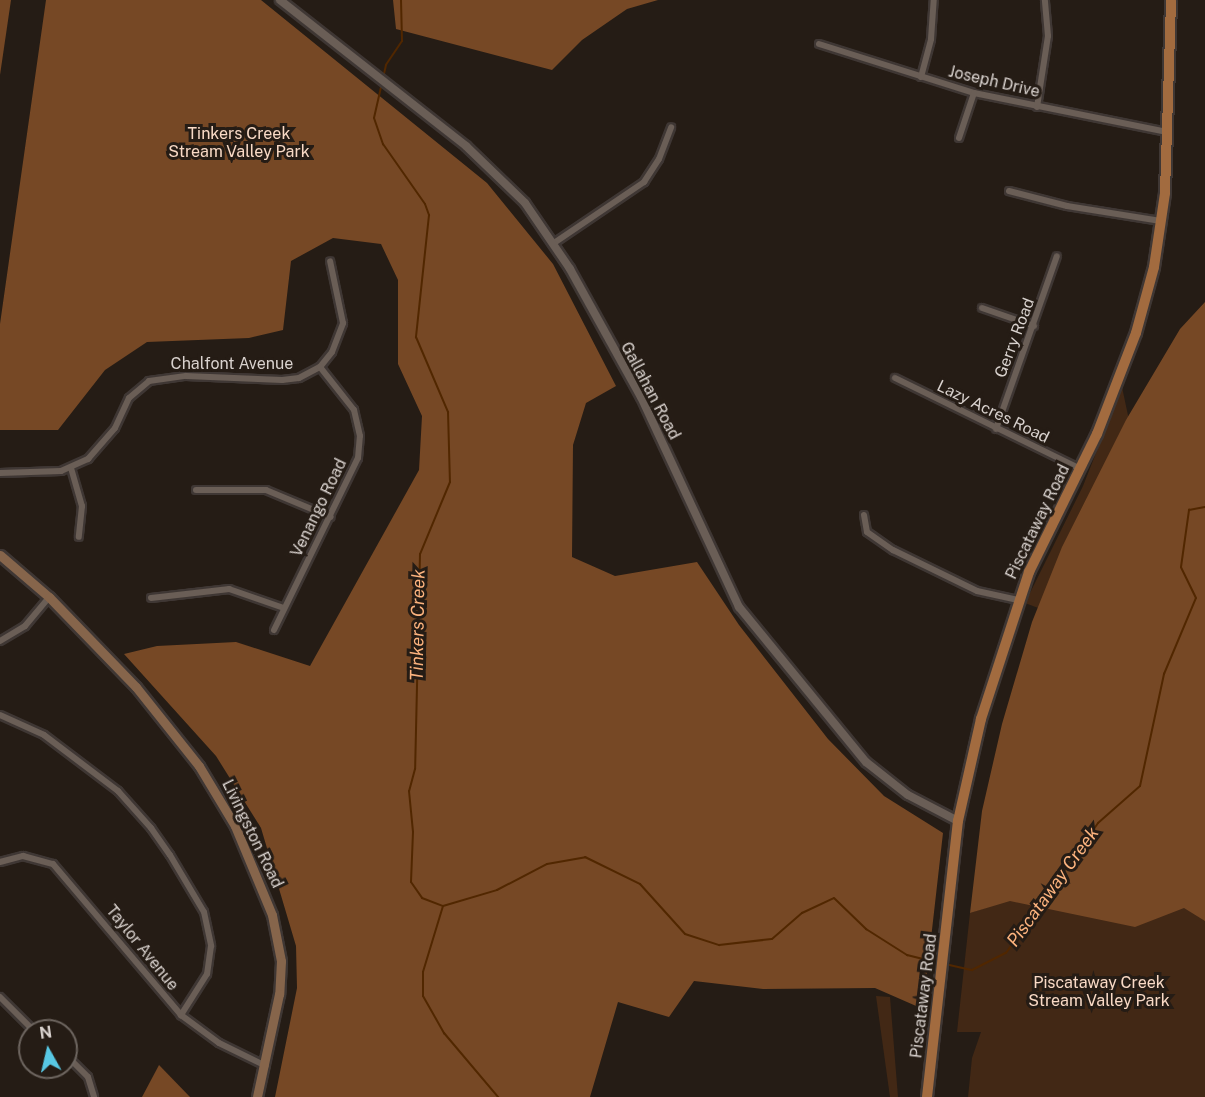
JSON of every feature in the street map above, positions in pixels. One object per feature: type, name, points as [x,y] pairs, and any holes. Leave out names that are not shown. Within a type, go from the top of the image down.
[{"type":"main road","name":"Piscataway Road","points":[[927,1097],[958,821],[981,719],[1018,600],[1081,470],[1136,333],[1154,267],[1161,221],[1167,132],[1171,0]]},
{"type":"main road","name":"Livingston Road","points":[[0,555],[49,597],[136,687],[182,743],[221,797],[235,826],[269,905],[279,948],[279,994],[266,1066],[257,1097]]},
{"type":"street","name":"Gallahan Road","points":[[280,0],[502,178],[554,243],[641,397],[740,607],[866,762],[908,795],[958,821]]},
{"type":"street","points":[[921,77],[931,39],[933,0]]},
{"type":"street","points":[[1037,107],[1048,36],[1045,0]]},
{"type":"street","name":"Joseph Drive","points":[[819,44],[974,93],[1167,132]]},
{"type":"street","points":[[959,138],[974,93]]},
{"type":"street","points":[[554,243],[644,182],[671,127]]},
{"type":"street","points":[[1008,191],[1067,206],[1161,221]]},
{"type":"street","name":"Gerry Road","points":[[996,429],[1057,256]]},
{"type":"street","points":[[320,367],[332,352],[343,323],[330,261]]},
{"type":"street","points":[[982,308],[1034,326]]},
{"type":"street","name":"Chalfont Avenue","points":[[0,473],[71,468],[98,451],[129,398],[149,381],[186,376],[282,380],[299,378],[320,367]]},
{"type":"street","name":"Venango Road","points":[[274,630],[356,465],[360,436],[354,410],[320,367]]},
{"type":"street","name":"Lazy Acres Road","points":[[895,378],[1081,470]]},
{"type":"street","points":[[71,468],[82,506],[79,537]]},
{"type":"street","points":[[196,490],[266,490],[331,517]]},
{"type":"street","points":[[864,514],[867,532],[886,546],[967,587],[1018,600]]},
{"type":"street","points":[[151,598],[229,589],[284,608]]},
{"type":"street","points":[[0,641],[25,626],[49,597]]},
{"type":"street","points":[[0,715],[44,735],[118,791],[144,819],[170,855],[204,912],[211,946],[207,974],[181,1015]]},
{"type":"street","name":"Taylor Avenue","points":[[0,862],[33,857],[61,870],[181,1015],[219,1043],[266,1066]]},
{"type":"street","points":[[0,997],[22,1019]]},
{"type":"street","points":[[78,1067],[88,1077],[94,1097]]},
{"type":"green space","points":[[0,0],[11,0],[0,75]]},
{"type":"green space","name":"Tinkers Creek Stream Valley Park","points":[[46,0],[261,0],[487,183],[553,264],[616,386],[586,403],[573,445],[572,557],[615,576],[697,562],[739,625],[828,739],[884,796],[943,833],[923,1009],[875,988],[763,989],[694,981],[669,1017],[618,1002],[590,1097],[275,1097],[297,988],[296,946],[261,828],[216,756],[124,654],[157,646],[236,642],[310,666],[419,470],[422,416],[398,364],[398,280],[381,244],[333,238],[291,261],[283,330],[249,338],[147,342],[105,370],[58,430],[0,430],[0,324]]},
{"type":"green space","points":[[393,0],[658,0],[627,9],[582,40],[552,70],[396,29]]},
{"type":"green space","name":"Piscataway Creek Stream Valley Park","points":[[1205,302],[1205,921],[1184,908],[1135,927],[1010,901],[970,913],[982,811],[1002,724],[1032,622],[1062,547],[1126,420],[1180,329]]},
{"type":"green space","name":"Piscataway Creek Stream Valley Park","points":[[1122,387],[1152,529],[1205,505],[1205,1097],[968,1097],[972,1058],[981,1032],[957,1032],[970,913],[1003,902],[1054,614],[1025,603],[1083,486]]},
{"type":"green space","points":[[876,996],[890,997],[898,1097],[890,1097]]},
{"type":"green space","points":[[159,1065],[190,1097],[142,1097]]},
{"type":"waterway","name":"Tinkers Creek","points":[[401,0],[402,41],[386,65],[374,118],[383,144],[425,204],[429,215],[416,337],[448,412],[450,482],[420,554],[415,769],[409,791],[413,832],[411,882],[422,898],[443,906]]},
{"type":"waterway","name":"Piscataway Creek","points":[[945,964],[972,970],[1006,953],[1098,823],[1140,786],[1164,674],[1196,598],[1181,567],[1189,510],[1205,507]]},
{"type":"waterway","name":"Piscataway Creek","points":[[443,906],[497,890],[547,864],[585,857],[640,884],[685,934],[719,945],[772,939],[802,913],[834,898],[866,929],[907,955],[939,963]]},
{"type":"waterway","name":"Piscataway Creek","points":[[443,906],[423,972],[423,996],[444,1033],[498,1097]]}]
